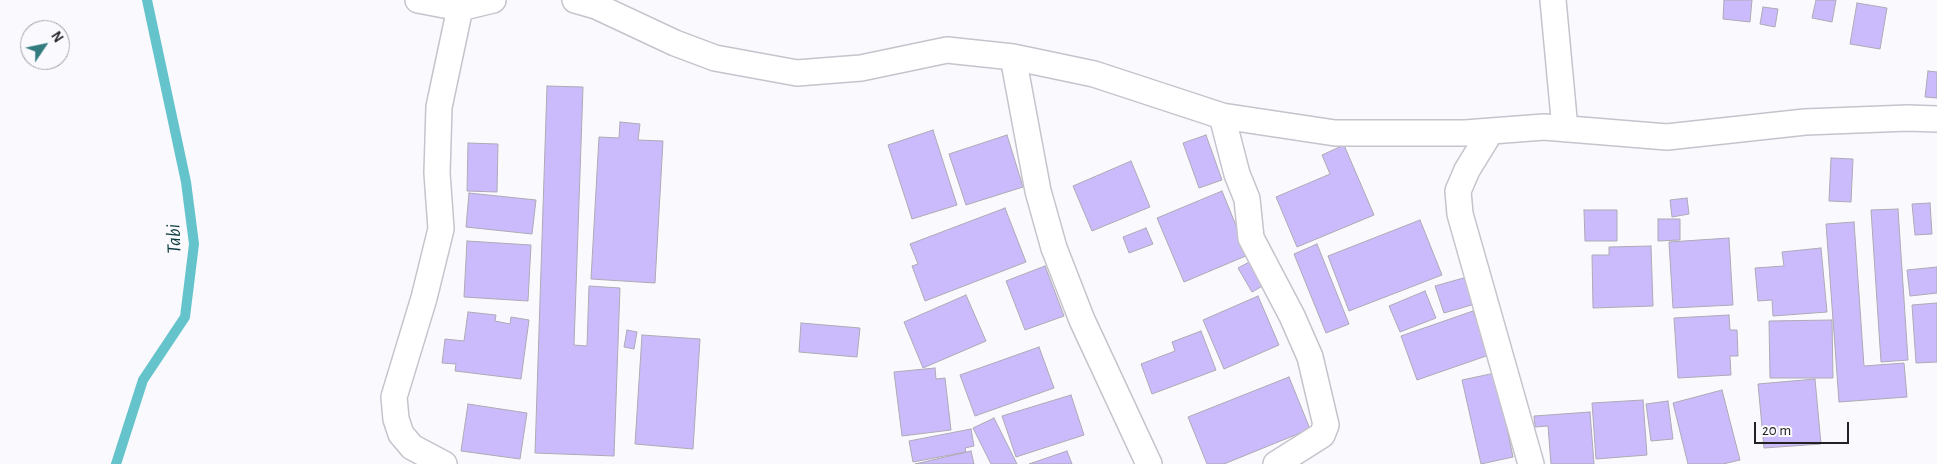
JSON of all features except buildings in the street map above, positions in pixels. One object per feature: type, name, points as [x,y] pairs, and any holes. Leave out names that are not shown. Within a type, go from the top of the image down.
[{"type":"street","points":[[418,0],[460,8],[493,0]]},
{"type":"street","points":[[575,0],[596,6],[675,44],[715,58],[797,73],[861,68],[947,50],[1013,57],[1094,74],[1222,116],[1334,133],[1465,133],[1544,127],[1667,137],[1804,122],[1908,118],[1937,119]]},
{"type":"street","points":[[1553,0],[1565,129]]},
{"type":"street","points":[[444,464],[412,447],[401,434],[396,419],[394,397],[424,298],[441,229],[437,173],[439,108],[460,8]]},
{"type":"street","points":[[1013,57],[1038,191],[1054,248],[1082,320],[1149,464]]},
{"type":"street","points":[[1222,116],[1237,174],[1247,199],[1251,238],[1292,316],[1310,357],[1326,425],[1322,435],[1276,464]]},
{"type":"street","points":[[1491,131],[1467,170],[1458,191],[1460,214],[1531,464]]},
{"type":"waterway","name":"Tabi","points":[[116,464],[143,380],[185,317],[194,244],[186,182],[147,0]]}]
